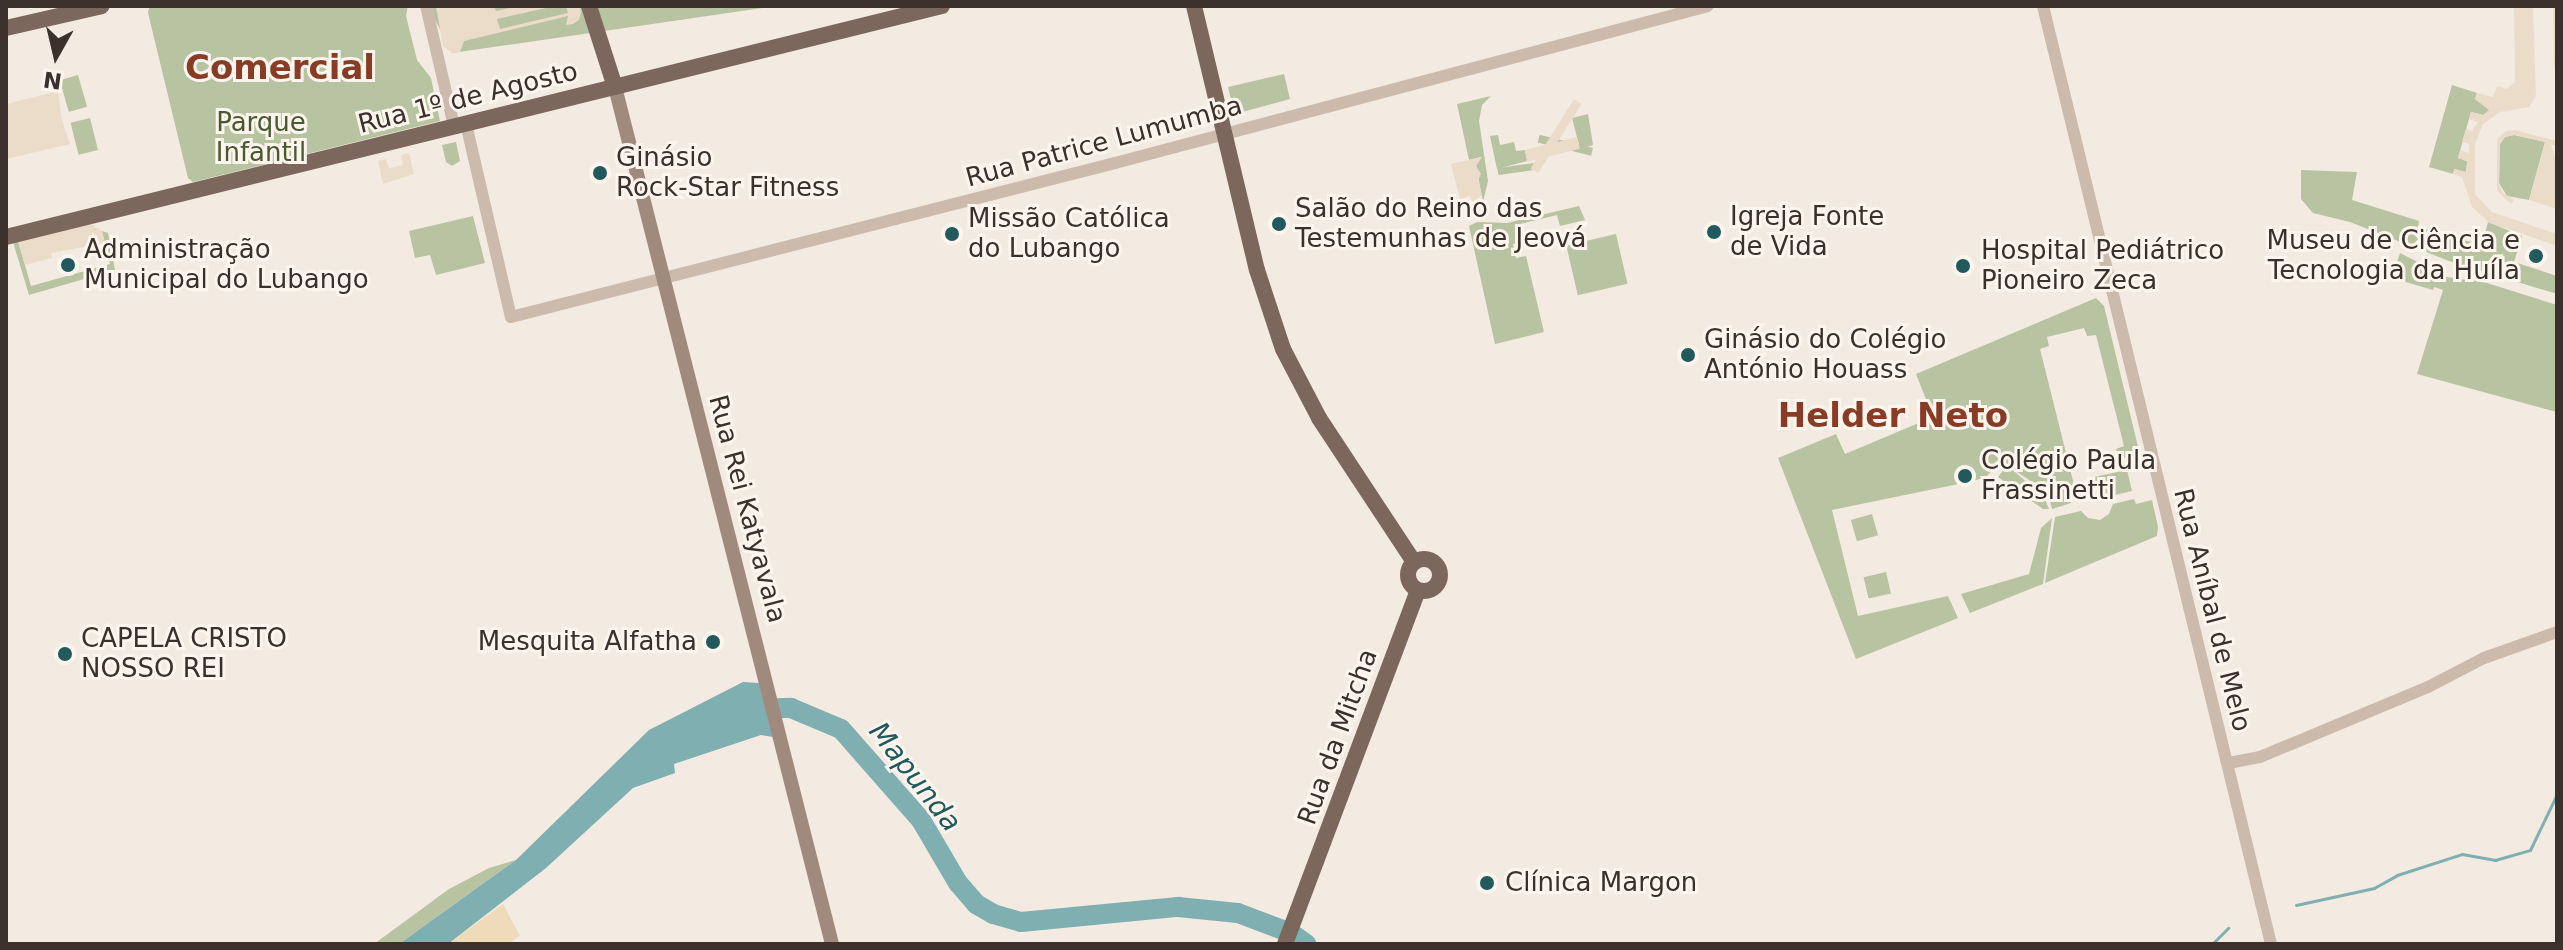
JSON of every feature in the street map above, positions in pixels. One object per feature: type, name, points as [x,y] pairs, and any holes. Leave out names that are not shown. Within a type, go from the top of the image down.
[{"type":"main road","points":[[6,28],[102,6]]},
{"type":"main road","points":[[589,6],[615,87]]},
{"type":"main road","points":[[600,6],[615,87]]},
{"type":"main road","name":"Rua 1º de Agosto","points":[[6,237],[942,6]]},
{"type":"main road","points":[[1194,6],[1257,270],[1283,349],[1319,418],[1414,562]]},
{"type":"main road","name":"Rua Rei Katyavala","points":[[615,87],[832,944]]},
{"type":"main road","points":[[1423,559],[1433,561],[1441,576],[1434,588],[1418,591],[1408,578],[1414,562],[1423,559]]},
{"type":"main road","name":"Rua da Mitcha","points":[[1285,944],[1418,591]]},
{"type":"street","points":[[426,6],[460,125]]},
{"type":"street","name":"Rua Patrice Lumumba","points":[[460,125],[511,317],[1708,6]]},
{"type":"street","name":"Rua Aníbal de Melo","points":[[2043,6],[2171,544],[2229,763],[2271,944]]},
{"type":"street","points":[[2229,763],[2260,757],[2428,687],[2484,658],[2557,632]]},
{"type":"green space","name":"Parque Infantil","points":[[408,6],[406,16],[417,60],[431,78],[440,121],[193,182],[188,178],[148,13],[149,8]]},
{"type":"green space","points":[[428,6],[776,6],[452,53]]},
{"type":"green space","points":[[1284,74],[1290,99],[1242,112],[1233,108],[1228,87]]},
{"type":"green space","points":[[78,75],[87,107],[69,112],[60,80]]},
{"type":"green space","points":[[2452,85],[2477,93],[2475,99],[2490,110],[2483,115],[2471,112],[2458,158],[2467,161],[2466,173],[2455,169],[2453,174],[2429,167]]},
{"type":"green space","points":[[1491,96],[1482,105],[1479,121],[1488,181],[1483,202],[1476,166],[1481,157],[1469,160],[1457,104]]},
{"type":"green space","points":[[1588,114],[1593,145],[1580,149],[1572,118]]},
{"type":"green space","points":[[90,118],[98,150],[79,155],[71,123]]},
{"type":"green space","points":[[1498,135],[1500,145],[1514,142],[1516,151],[1525,150],[1527,161],[1497,169],[1490,136]]},
{"type":"green space","points":[[1540,135],[1593,148],[1591,156],[1538,142]]},
{"type":"green space","points":[[2514,135],[2545,142],[2529,200],[2507,196],[2499,183],[2500,144],[2505,137]]},
{"type":"green space","points":[[456,142],[460,161],[452,166],[446,162],[442,145]]},
{"type":"green space","points":[[1534,163],[1535,170],[1498,175],[1497,168]]},
{"type":"green space","points":[[2301,170],[2357,172],[2352,200],[2419,221],[2418,227],[2471,242],[2473,238],[2483,241],[2488,222],[2522,236],[2514,262],[2557,276],[2557,294],[2449,261],[2350,222],[2313,213],[2301,199]]},
{"type":"green space","points":[[1579,206],[1585,220],[1560,226],[1557,215],[1516,225],[1521,242],[1513,244],[1516,258],[1526,256],[1544,332],[1495,344],[1469,226],[1477,222],[1507,223]]},
{"type":"green space","points":[[473,216],[485,263],[436,275],[430,255],[415,258],[409,231]]},
{"type":"green space","points":[[102,231],[108,233],[115,270],[29,295],[13,242],[18,241],[31,286],[110,264]]},
{"type":"green space","points":[[1616,234],[1627,284],[1578,295],[1566,245]]},
{"type":"green space","points":[[2400,253],[2447,277],[2487,283],[2557,305],[2557,412],[2417,374],[2443,290],[2392,278]]},
{"type":"green space","points":[[2096,298],[2104,306],[2140,455],[2123,458],[2117,454],[2116,449],[2124,446],[2096,335],[2087,336],[2084,328],[2047,337],[2049,346],[2040,349],[2073,481],[2071,503],[2052,509],[2050,501],[2035,484],[2008,466],[2044,497],[2049,509],[2043,509],[1998,477],[2006,467],[2000,462],[1986,477],[1973,481],[1832,510],[1858,616],[1948,596],[1958,618],[1856,659],[1778,458],[1836,434],[1845,454],[1933,417],[1916,374]]},
{"type":"green space","points":[[2127,470],[2132,491],[2111,496],[2096,487],[2094,477]]},
{"type":"green space","points":[[2134,499],[2136,504],[2152,500],[2157,536],[2045,583],[2055,517],[2081,511],[2088,518],[2100,520],[2109,514],[2113,504]]},
{"type":"green space","points":[[1872,514],[1878,535],[1857,541],[1851,520]]},
{"type":"green space","points":[[2052,518],[2043,584],[1970,613],[1961,594],[2029,574],[2041,528]]},
{"type":"green space","points":[[1886,572],[1891,593],[1869,599],[1864,577]]},
{"type":"green space","points":[[516,860],[399,944],[374,944],[449,889],[489,868]]},
{"type":"sand","points":[[503,904],[520,936],[508,944],[448,944]]},
{"type":"shaded area","points":[[436,6],[494,6],[496,11],[519,6],[555,6],[497,19],[500,29],[568,13],[566,6],[580,6],[581,12],[579,20],[573,24],[566,25],[568,16],[464,41],[460,52],[452,53],[443,46]]},
{"type":"shaded area","points":[[2514,6],[2533,6],[2536,96],[2529,107],[2500,112],[2483,124],[2475,144],[2475,194],[2492,212],[2557,234],[2557,246],[2488,222],[2472,207],[2462,177],[2453,174],[2454,169],[2467,172],[2467,161],[2458,158],[2460,150],[2469,153],[2469,144],[2462,142],[2466,129],[2472,131],[2478,122],[2469,119],[2471,112],[2483,115],[2489,110],[2475,99],[2477,93],[2493,97],[2497,86],[2507,89],[2515,82]]},
{"type":"shaded area","points":[[2553,6],[2557,6],[2557,91],[2554,66]]},
{"type":"shaded area","points":[[58,91],[62,120],[70,144],[6,159],[6,104]]},
{"type":"shaded area","points":[[1574,99],[1582,104],[1538,173],[1531,169]]},
{"type":"shaded area","points":[[2515,130],[2557,141],[2557,145],[2551,145],[2557,163],[2557,209],[2529,200],[2545,142],[2514,135],[2505,137],[2500,144],[2499,183],[2503,193],[2514,200],[2511,204],[2497,191],[2497,139],[2506,131]]},
{"type":"shaded area","points":[[1577,137],[1580,149],[1528,162],[1525,150]]},
{"type":"shaded area","points":[[409,153],[414,174],[383,184],[378,161],[386,159],[389,168],[403,165],[401,155]]},
{"type":"shaded area","points":[[1482,157],[1476,166],[1481,174],[1478,180],[1482,195],[1473,202],[1470,196],[1460,199],[1451,164]]},
{"type":"shaded area","points":[[89,223],[102,231],[105,243],[51,253],[52,258],[25,265],[18,241]]},
{"type":"water","points":[[743,682],[759,683],[773,737],[761,735],[674,764],[675,773],[633,788],[546,868],[448,944],[399,944],[516,860],[649,730]]},
{"type":"waterway","name":"Mapunda","points":[[754,709],[791,708],[841,729],[921,820],[958,883],[976,904],[993,914],[1021,922],[1178,907],[1238,913],[1291,933],[1306,944]]},
{"type":"waterway","points":[[2296,905],[2374,888],[2397,875],[2462,854],[2495,860],[2530,850],[2557,794]]},
{"type":"waterway","points":[[2212,944],[2228,928]]},
{"type":"place","name":"Ginásio Rock-Star Fitness","points":[[600,173]]},
{"type":"place","name":"Salão do Reino das Testemunhas de Jeová","points":[[1279,224]]},
{"type":"place","name":"Igreja Fonte de Vida","points":[[1714,232]]},
{"type":"place","name":"Missão Católica do Lubango","points":[[952,234]]},
{"type":"place","name":"Museu de Ciência e Tecnologia da Huíla","points":[[2536,256]]},
{"type":"place","name":"Administração Municipal do Lubango","points":[[68,265]]},
{"type":"place","name":"Hospital Pediátrico Pioneiro Zeca","points":[[1963,266]]},
{"type":"place","name":"Ginásio do Colégio António Houass","points":[[1688,355]]},
{"type":"place","name":"Colégio Paula Frassinetti","points":[[1965,476]]},
{"type":"place","name":"Mesquita Alfatha","points":[[713,642]]},
{"type":"place","name":"CAPELA CRISTO NOSSO REI","points":[[65,654]]},
{"type":"place","name":"Clínica Margon","points":[[1487,883]]},
{"type":"district","name":"Comercial","points":[[280,68]]},
{"type":"district","name":"Helder Neto","points":[[1893,416]]}]
